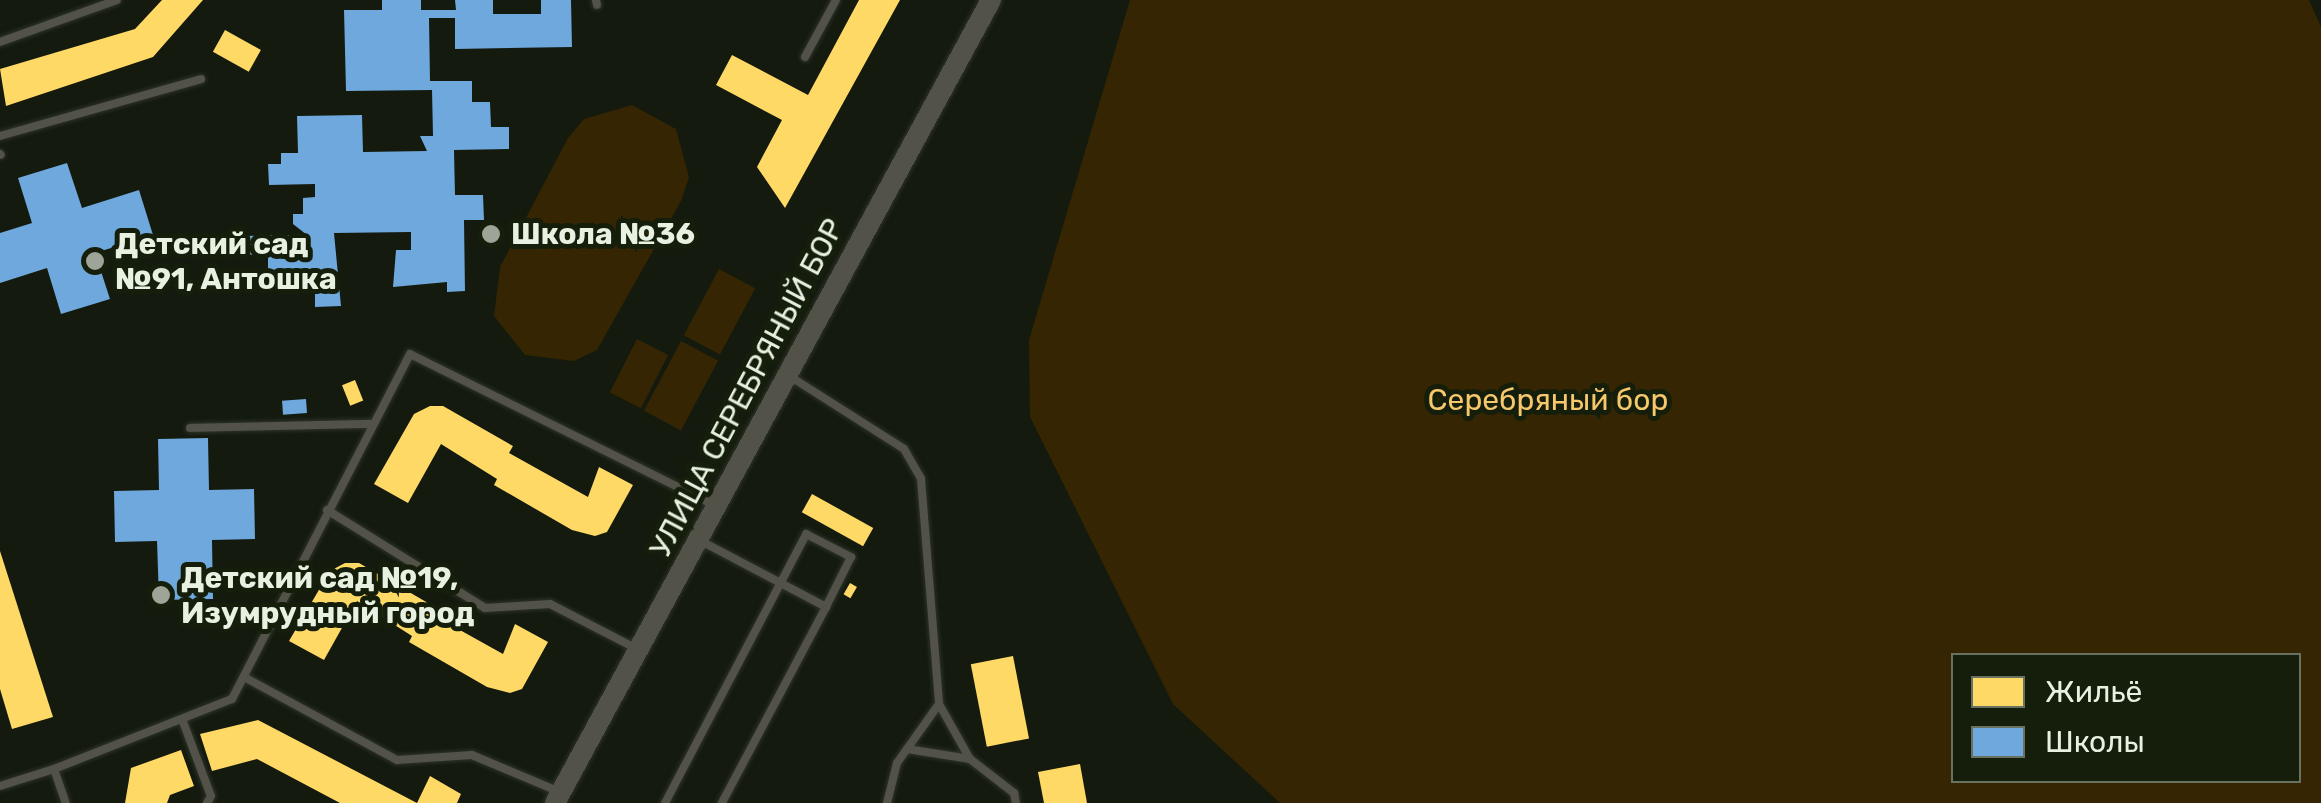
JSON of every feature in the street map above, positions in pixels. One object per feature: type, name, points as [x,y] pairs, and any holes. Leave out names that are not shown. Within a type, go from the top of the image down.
[{"type":"street","name":"УЛИЦА СЕРЕБРЯНЫЙ БОР","points":[[558,798],[991,0]]},
{"type":"lane","points":[[0,42],[117,0]]},
{"type":"lane","points":[[805,56],[836,0]]},
{"type":"lane","points":[[0,136],[201,79]]},
{"type":"lane","points":[[0,786],[54,769],[232,699],[370,424],[410,354],[717,506]]},
{"type":"lane","points":[[788,375],[904,449],[921,478],[938,704],[970,760],[1014,793],[1016,803]]},
{"type":"lane","points":[[190,428],[370,424]]},
{"type":"lane","points":[[327,510],[485,608],[550,604],[641,651]]},
{"type":"lane","points":[[665,803],[806,534],[852,557],[722,803]]},
{"type":"lane","points":[[699,540],[826,607]]},
{"type":"lane","points":[[244,677],[397,760],[472,755],[558,798]]},
{"type":"lane","points":[[887,803],[908,748],[938,704]]},
{"type":"lane","points":[[182,718],[211,796],[208,803]]},
{"type":"lane","points":[[908,748],[970,760]]},
{"type":"lane","points":[[54,769],[66,803]]},
{"type":"green space","name":"Серебряный бор","points":[[1130,0],[2309,0],[2321,27],[2321,803],[1280,803],[1173,704],[1030,417],[1029,340]]},
{"type":"green space","points":[[632,105],[676,129],[689,177],[681,201],[597,350],[574,361],[525,355],[494,316],[500,267],[568,138],[584,119]]},
{"type":"green space","points":[[719,269],[755,288],[720,354],[684,335]]},
{"type":"green space","points":[[637,339],[668,355],[641,408],[610,392]]},
{"type":"green space","points":[[681,341],[718,361],[681,430],[644,411]]},
{"type":"building: Жильё","points":[[162,0],[203,0],[153,57],[6,106],[0,69],[135,29]]},
{"type":"building: Жильё","points":[[859,0],[900,0],[785,208],[757,167],[782,120],[716,85],[732,55],[808,95]]},
{"type":"building: Жильё","points":[[225,30],[261,50],[249,72],[213,52]]},
{"type":"building: Жильё","points":[[355,380],[363,400],[350,406],[342,385]]},
{"type":"building: Жильё","points":[[430,406],[443,406],[513,446],[509,453],[588,497],[599,467],[633,485],[607,532],[595,536],[572,530],[494,485],[497,479],[441,444],[408,503],[374,484],[414,414]]},
{"type":"building: Жильё","points":[[812,494],[873,528],[863,546],[802,512]]},
{"type":"building: Жильё","points":[[0,551],[53,717],[12,729],[0,689]]},
{"type":"building: Жильё","points":[[345,563],[359,563],[428,603],[424,610],[503,654],[515,624],[548,642],[522,689],[510,693],[487,687],[409,642],[412,636],[357,601],[324,660],[289,641],[330,571]]},
{"type":"building: Жильё","points":[[850,583],[857,587],[850,598],[844,594]]},
{"type":"building: Жильё","points":[[1013,656],[1029,738],[987,747],[971,664]]},
{"type":"building: Жильё","points":[[258,720],[417,803],[340,803],[257,759],[212,771],[200,734]]},
{"type":"building: Жильё","points":[[181,750],[194,786],[170,795],[167,803],[125,803],[131,768]]},
{"type":"building: Жильё","points":[[1080,764],[1087,803],[1044,803],[1038,772]]},
{"type":"building: Жильё","points":[[430,776],[461,794],[457,803],[417,803]]},
{"type":"building: Школы","points":[[382,0],[421,0],[421,10],[456,10],[455,0],[493,0],[493,14],[541,14],[541,0],[571,0],[572,47],[455,49],[455,18],[429,18],[430,81],[472,81],[472,102],[490,102],[491,127],[509,127],[509,149],[454,150],[455,195],[483,195],[484,220],[464,220],[465,291],[447,292],[447,282],[393,287],[396,250],[411,250],[411,232],[334,233],[341,306],[315,307],[315,289],[290,289],[290,272],[268,273],[268,254],[244,255],[244,236],[307,235],[293,224],[293,214],[303,214],[303,198],[315,197],[315,184],[269,185],[268,164],[281,164],[281,153],[298,153],[297,116],[362,115],[363,152],[427,151],[420,136],[433,136],[432,90],[346,91],[344,10],[382,10]]},
{"type":"building: Школы","points":[[67,163],[82,208],[139,190],[153,235],[95,253],[110,299],[61,314],[47,268],[0,283],[0,233],[32,223],[18,178]]},
{"type":"building: Школы","points":[[306,399],[307,413],[283,415],[282,401]]},
{"type":"building: Школы","points":[[208,438],[209,490],[254,489],[255,539],[212,540],[213,599],[159,600],[157,541],[115,542],[114,491],[159,490],[158,439]]},
{"type":"place","name":"Школа №36","points":[[491,234]]},
{"type":"place","name":"Детский сад №91, Антошка","points":[[95,261]]},
{"type":"place","name":"Детский сад №19, Изумрудный город","points":[[161,595]]}]
